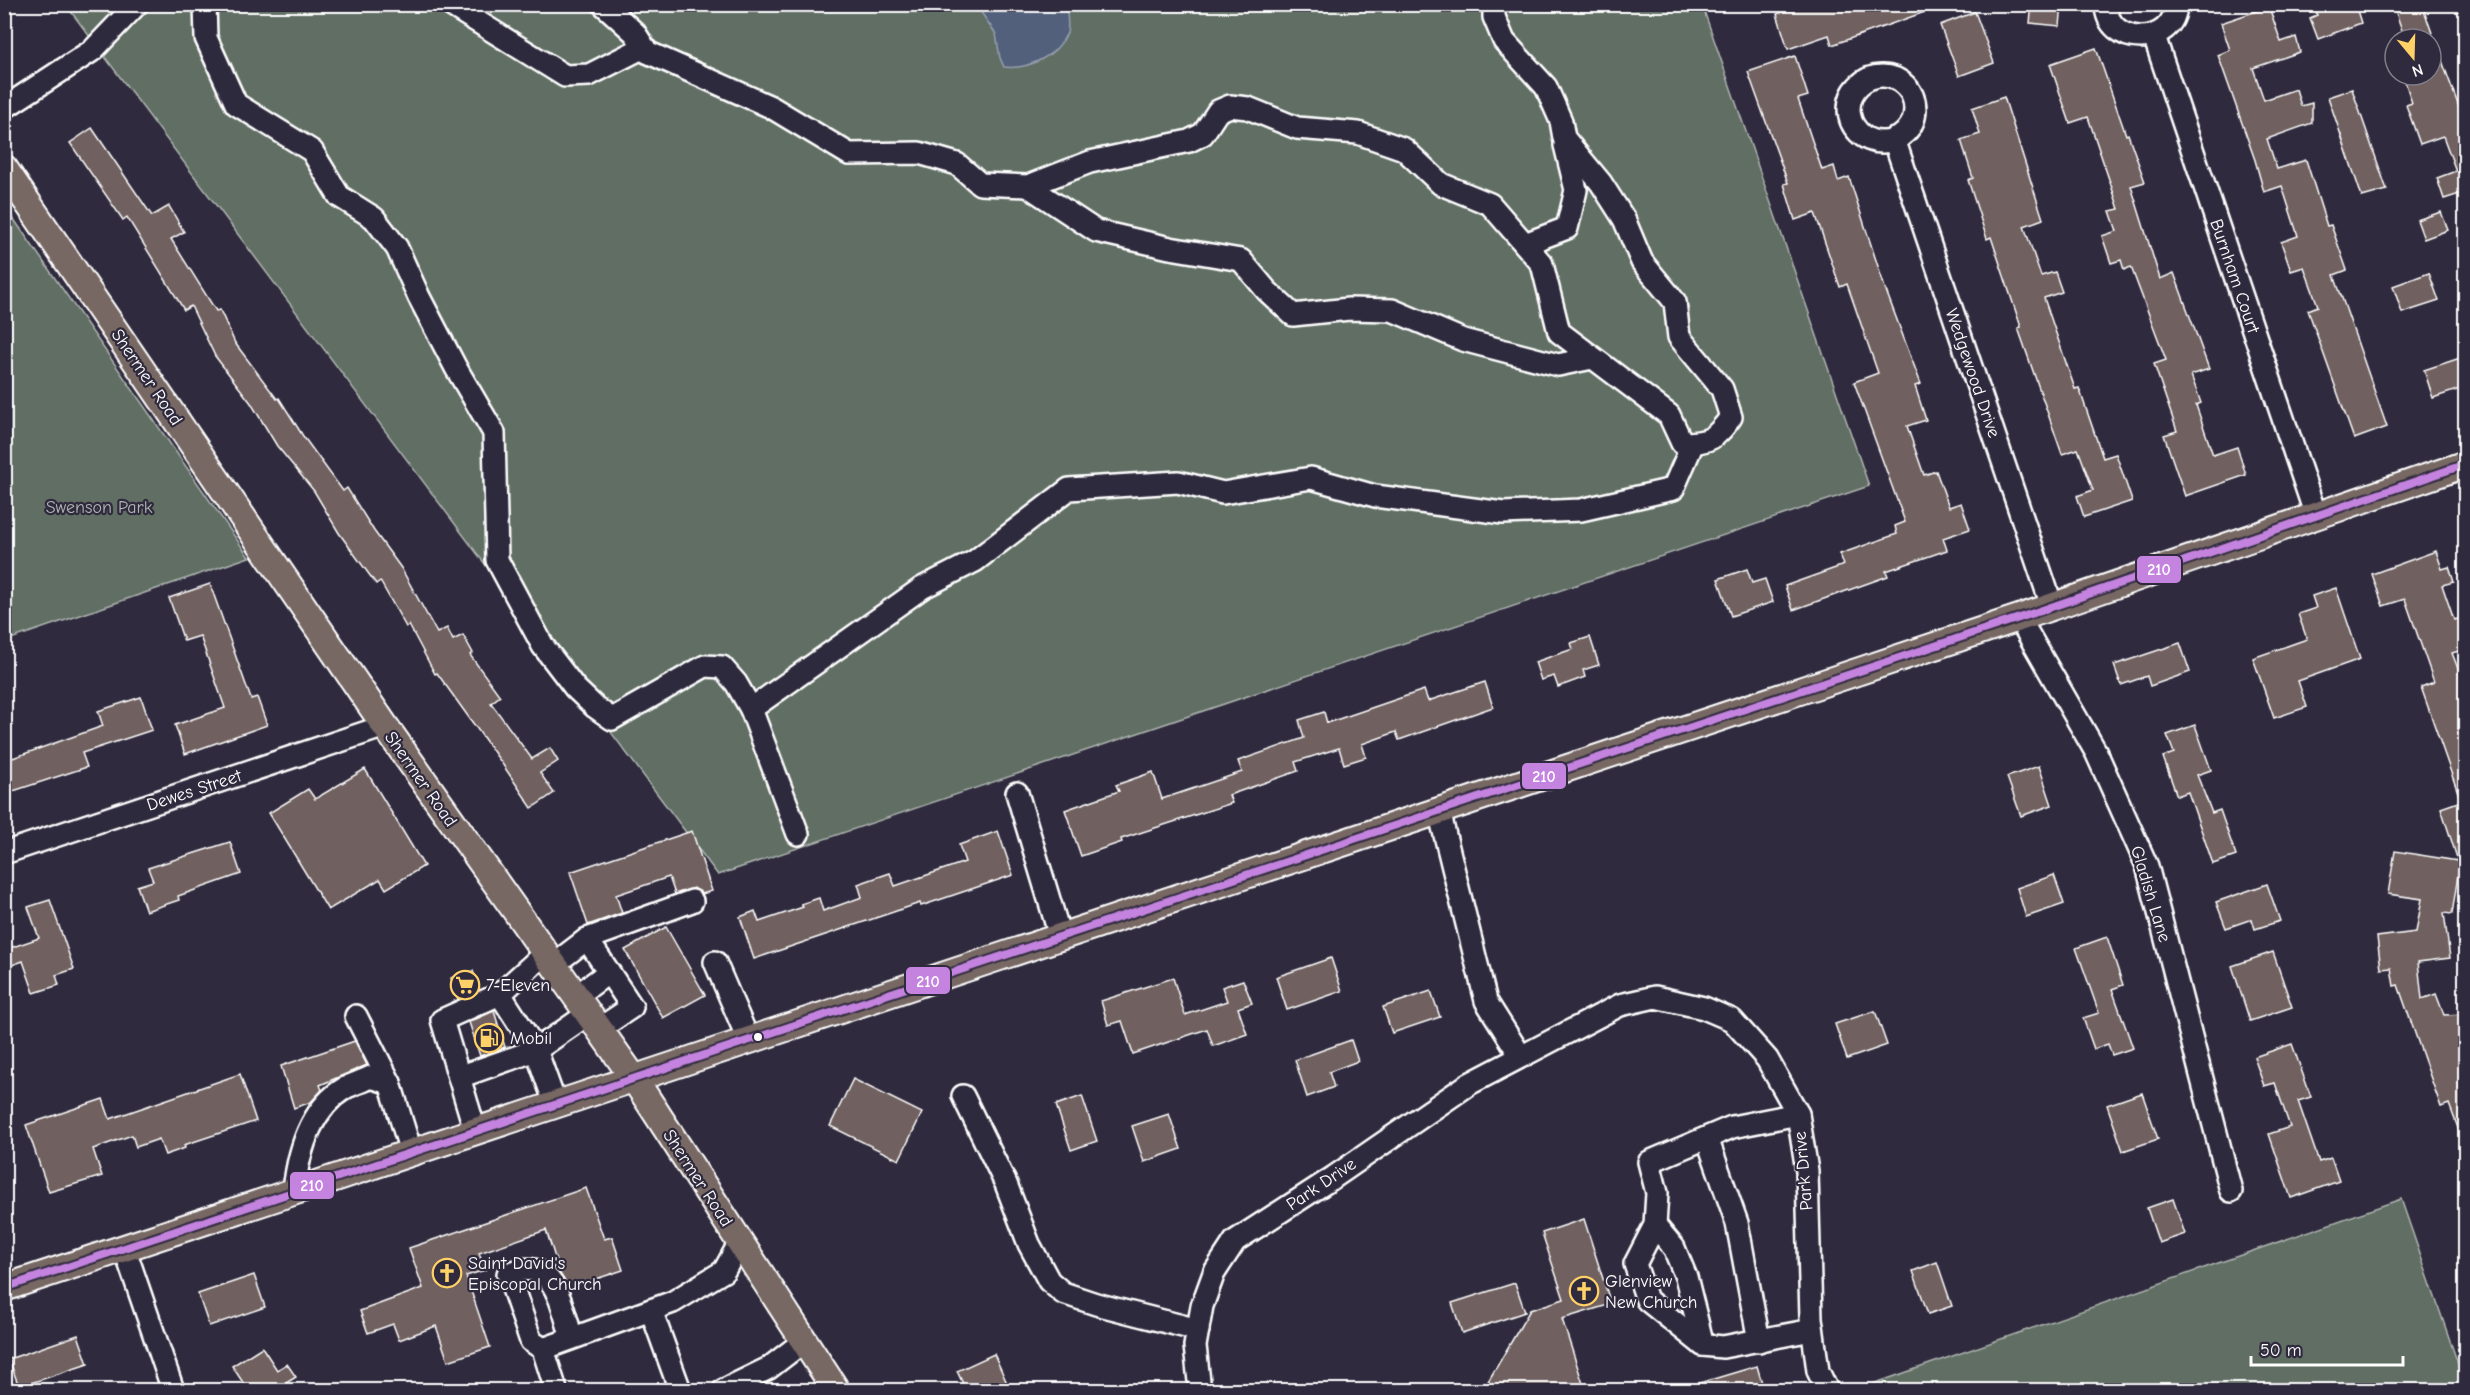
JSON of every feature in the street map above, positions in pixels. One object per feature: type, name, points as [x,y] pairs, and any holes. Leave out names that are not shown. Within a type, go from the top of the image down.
[{"type":"main road","name":"Shermer Road","points":[[4,168],[384,726],[633,1077],[836,1390]]},
{"type":"main road","points":[[4,1288],[2019,618],[2466,464]]},
{"type":"street","points":[[4,108],[93,50],[137,4]]},
{"type":"street","points":[[206,4],[206,38],[236,104],[312,151],[339,196],[374,218],[397,248],[419,297],[456,368],[494,432],[497,560],[543,646],[575,688],[612,719],[705,666],[722,667],[736,683],[751,709],[798,834]]},
{"type":"street","points":[[449,4],[565,76],[589,75],[644,47]]},
{"type":"street","points":[[603,4],[635,33],[647,52],[771,107],[849,154],[919,153],[957,164],[980,184],[1028,186],[1090,162],[1189,141],[1203,134],[1218,111],[1230,106],[1248,108],[1297,128],[1358,132],[1404,149],[1441,184],[1490,204],[1542,264],[1558,332],[1669,415],[1682,443],[1704,443],[1719,434],[1731,417],[1722,390],[1679,337],[1675,302],[1642,262],[1624,219],[1564,138]]},
{"type":"street","points":[[1494,4],[1494,17],[1504,41],[1546,87],[1561,121],[1576,190],[1567,228],[1525,244]]},
{"type":"street","points":[[2106,4],[2111,22],[2119,32],[2139,39],[2154,36],[2168,26],[2174,15],[2176,4]]},
{"type":"street","name":"Burnham Court","points":[[2154,36],[2316,516]]},
{"type":"street","name":"Wedgewood Drive","points":[[1894,140],[2052,606]]},
{"type":"street","points":[[1028,186],[1096,231],[1170,248],[1242,260],[1267,291],[1293,315],[1349,309],[1392,310],[1463,339],[1558,365],[1592,358]]},
{"type":"street","points":[[751,709],[922,588],[975,561],[1069,489],[1178,482],[1223,493],[1311,478],[1375,496],[1503,513],[1581,510],[1673,489],[1693,443]]},
{"type":"street","name":"Gladish Lane","points":[[2019,618],[2096,752],[2147,866],[2230,1191]]},
{"type":"street","name":"Dewes Street","points":[[4,853],[384,726]]},
{"type":"street","points":[[1017,793],[1060,936]]},
{"type":"street","points":[[1438,811],[1486,1001],[1520,1055]]},
{"type":"street","points":[[474,1130],[442,1020],[500,994],[549,959],[587,939],[692,901]]},
{"type":"street","points":[[587,939],[632,1007],[587,1013]]},
{"type":"street","points":[[714,962],[748,1039]]},
{"type":"street","points":[[459,1077],[536,1050],[587,1013],[609,972]]},
{"type":"street","points":[[500,994],[536,1050],[555,1104]]},
{"type":"street","name":"Park Drive","points":[[1200,1390],[1195,1346],[1202,1306],[1214,1273],[1235,1241],[1334,1177],[1460,1090],[1520,1055],[1620,1005],[1655,997],[1704,1008],[1732,1020],[1767,1059],[1798,1114],[1807,1171],[1812,1330],[1818,1371],[1827,1390]]},
{"type":"street","points":[[356,1016],[390,1083],[411,1152]]},
{"type":"street","points":[[294,1191],[297,1163],[306,1134],[323,1108],[344,1089],[371,1077],[390,1083]]},
{"type":"street","points":[[963,1096],[1006,1184],[1029,1244],[1049,1281],[1063,1293],[1096,1304],[1198,1330]]},
{"type":"street","points":[[1798,1114],[1732,1127],[1649,1162],[1657,1193],[1655,1225],[1635,1264],[1647,1300],[1703,1345],[1724,1347],[1812,1330]]},
{"type":"street","points":[[1707,1138],[1737,1223],[1759,1341]]},
{"type":"street","points":[[1655,1225],[1674,1248],[1686,1277],[1703,1345]]},
{"type":"street","points":[[543,1349],[673,1302],[724,1271],[740,1242]]},
{"type":"street","points":[[124,1247],[173,1390]]},
{"type":"street","points":[[556,1390],[543,1349],[531,1341],[508,1274],[523,1268],[540,1271],[553,1282],[572,1338]]},
{"type":"street","points":[[651,1310],[680,1390]]},
{"type":"street","points":[[724,1390],[769,1368],[804,1341]]},
{"type":"green space","points":[[66,5],[1702,5],[1869,486],[718,875]]},
{"type":"green space","name":"Swenson Park","points":[[4,205],[249,557],[5,641],[4,641]]},
{"type":"green space","points":[[2401,1199],[2465,1384],[2465,1390],[1869,1390],[1867,1386]]},
{"type":"water","points":[[976,5],[1066,5],[1067,33],[1056,48],[1041,60],[1023,66],[1004,67],[996,34]]},
{"type":"building","points":[[1805,4],[1939,4],[1939,7],[1832,45],[1829,35],[1788,49],[1777,14]]},
{"type":"building","points":[[2032,4],[2062,4],[2060,26],[2030,23]]},
{"type":"building","points":[[2314,4],[2330,4],[2332,10],[2355,4],[2361,23],[2318,39],[2310,18],[2317,15]]},
{"type":"building","points":[[2393,4],[2422,4],[2430,27],[2401,27]]},
{"type":"building","points":[[2269,7],[2281,42],[2296,37],[2300,52],[2253,68],[2264,100],[2296,89],[2301,106],[2312,103],[2312,123],[2267,139],[2277,169],[2306,160],[2327,226],[2331,225],[2347,270],[2334,275],[2387,427],[2354,439],[2308,310],[2318,306],[2304,267],[2291,271],[2281,242],[2298,236],[2282,186],[2264,192],[2218,55],[2230,50],[2221,23]]},
{"type":"building","points":[[1975,12],[1994,63],[1959,76],[1940,25]]},
{"type":"building","points":[[2096,48],[2145,182],[2131,186],[2160,279],[2174,273],[2209,369],[2191,375],[2201,403],[2196,405],[2213,455],[2237,447],[2246,475],[2185,496],[2164,435],[2177,431],[2154,364],[2166,360],[2131,267],[2124,270],[2121,260],[2111,263],[2102,236],[2117,231],[2110,211],[2119,209],[2088,117],[2070,123],[2050,64]]},
{"type":"building","points":[[1795,56],[1808,96],[1798,99],[1822,170],[1834,166],[1838,181],[1849,177],[1885,288],[1921,384],[1915,386],[1926,420],[1907,426],[1924,475],[1936,471],[1949,507],[1961,503],[1970,529],[1943,538],[1947,550],[1886,571],[1888,576],[1793,610],[1785,586],[1844,565],[1840,554],[1897,534],[1895,526],[1905,522],[1854,382],[1878,373],[1847,284],[1840,287],[1815,213],[1795,220],[1784,184],[1788,183],[1748,72]]},
{"type":"building","points":[[2443,63],[2466,126],[2466,192],[2444,199],[2437,178],[2456,171],[2443,136],[2420,144],[2406,105],[2412,103],[2407,87],[2443,87]]},
{"type":"building","points":[[2352,89],[2387,190],[2362,197],[2328,97]]},
{"type":"building","points":[[2004,97],[2043,219],[2024,226],[2041,276],[2055,272],[2062,292],[2044,298],[2075,389],[2079,388],[2103,458],[2116,454],[2132,501],[2084,517],[2077,496],[2093,490],[2078,449],[2062,454],[2018,328],[2021,327],[1991,237],[1987,239],[1968,180],[1973,178],[1961,140],[1980,134],[1972,108]]},
{"type":"building","points":[[92,128],[152,216],[169,206],[184,232],[171,239],[216,311],[220,310],[235,343],[277,399],[279,398],[343,491],[347,488],[401,568],[437,633],[447,628],[453,640],[463,635],[473,653],[470,655],[500,696],[491,703],[532,759],[550,748],[558,761],[540,773],[554,793],[532,808],[437,673],[435,674],[409,625],[406,627],[380,581],[376,584],[339,533],[314,491],[277,446],[251,403],[215,356],[191,306],[184,310],[127,217],[123,220],[70,143]]},
{"type":"building","points":[[2441,212],[2448,230],[2424,239],[2417,220]]},
{"type":"building","points":[[2429,273],[2439,301],[2402,313],[2393,286]]},
{"type":"building","points":[[2466,356],[2466,387],[2433,398],[2424,370]]},
{"type":"building","points":[[2436,551],[2442,569],[2449,567],[2454,582],[2442,585],[2454,620],[2466,617],[2466,649],[2452,653],[2466,689],[2466,823],[2452,914],[2444,913],[2450,958],[2418,962],[2422,999],[2436,994],[2444,1015],[2466,1014],[2466,1039],[2460,1040],[2466,1056],[2466,1143],[2464,1144],[2449,1104],[2441,1107],[2398,985],[2394,986],[2391,968],[2381,969],[2377,937],[2416,932],[2422,899],[2388,894],[2395,851],[2458,861],[2441,808],[2461,801],[2421,687],[2434,682],[2405,599],[2383,606],[2372,574]]},
{"type":"building","points":[[1747,569],[1752,583],[1765,579],[1773,602],[1731,616],[1718,579]]},
{"type":"building","points":[[210,584],[251,699],[257,697],[267,725],[185,754],[175,725],[225,708],[200,636],[184,641],[169,598]]},
{"type":"building","points":[[2336,588],[2360,659],[2298,681],[2307,707],[2274,718],[2253,658],[2307,639],[2298,614],[2316,608],[2312,596]]},
{"type":"building","points":[[1590,637],[1599,665],[1583,670],[1585,677],[1558,687],[1554,676],[1541,680],[1535,662],[1573,649],[1571,643]]},
{"type":"building","points":[[2180,643],[2190,672],[2150,686],[2147,676],[2121,685],[2114,665]]},
{"type":"building","points":[[1485,682],[1493,707],[1399,740],[1396,732],[1362,744],[1366,757],[1344,764],[1339,748],[1295,762],[1298,771],[1229,795],[1232,803],[1121,839],[1122,842],[1081,856],[1065,810],[1119,791],[1116,785],[1153,772],[1162,799],[1242,772],[1238,761],[1304,738],[1299,720],[1324,712],[1327,723],[1424,690],[1428,701]]},
{"type":"building","points":[[141,697],[152,730],[82,753],[87,767],[4,794],[4,761],[103,726],[98,711]]},
{"type":"building","points":[[2195,725],[2211,770],[2197,775],[2212,813],[2220,810],[2236,856],[2213,864],[2188,792],[2177,796],[2163,757],[2174,753],[2167,735]]},
{"type":"building","points":[[2039,766],[2052,805],[2021,816],[2007,777]]},
{"type":"building","points":[[365,769],[424,866],[386,889],[380,879],[328,910],[269,813],[308,789],[315,799]]},
{"type":"building","points":[[692,831],[712,891],[702,894],[694,888],[675,894],[669,877],[616,895],[622,913],[588,925],[570,872]]},
{"type":"building","points":[[998,831],[1013,875],[921,906],[920,903],[754,959],[740,917],[755,911],[759,922],[803,907],[801,904],[819,898],[823,911],[862,897],[858,884],[890,873],[895,886],[965,862],[959,845]]},
{"type":"building","points":[[230,842],[241,874],[178,896],[179,900],[146,911],[137,886],[153,881],[148,868]]},
{"type":"building","points":[[2054,875],[2064,904],[2026,917],[2017,888]]},
{"type":"building","points":[[2267,884],[2280,921],[2255,929],[2252,919],[2226,928],[2216,902]]},
{"type":"building","points":[[50,900],[74,969],[56,975],[59,985],[34,993],[23,961],[4,968],[4,950],[39,938],[28,907]]},
{"type":"building","points":[[666,927],[705,995],[663,1018],[625,950]]},
{"type":"building","points":[[2107,937],[2123,985],[2112,989],[2133,1048],[2112,1055],[2108,1044],[2094,1049],[2083,1018],[2099,1013],[2076,948]]},
{"type":"building","points":[[2273,952],[2292,1007],[2250,1021],[2232,966]]},
{"type":"building","points":[[1331,958],[1342,991],[1287,1010],[1276,977]]},
{"type":"building","name":"7-Eleven","points":[[473,971],[479,989],[458,999],[451,978]]},
{"type":"building","points":[[1173,978],[1185,1015],[1227,1001],[1222,987],[1243,980],[1252,1003],[1238,1008],[1247,1034],[1213,1046],[1207,1029],[1133,1054],[1122,1021],[1108,1025],[1101,1001]]},
{"type":"building","points":[[1431,991],[1440,1017],[1392,1033],[1383,1007]]},
{"type":"building","name":"Mobil","points":[[494,1011],[505,1047],[480,1056],[469,1022]]},
{"type":"building","points":[[1875,1011],[1887,1045],[1847,1059],[1835,1024]]},
{"type":"building","points":[[1351,1040],[1358,1061],[1329,1072],[1334,1087],[1307,1097],[1295,1060]]},
{"type":"building","points":[[355,1041],[367,1065],[320,1085],[322,1090],[311,1102],[294,1108],[281,1066]]},
{"type":"building","points":[[2292,1044],[2311,1097],[2298,1101],[2319,1162],[2331,1158],[2339,1181],[2291,1198],[2269,1134],[2290,1127],[2275,1083],[2264,1086],[2254,1057]]},
{"type":"building","points":[[240,1074],[256,1121],[184,1145],[185,1148],[165,1155],[159,1139],[136,1147],[132,1135],[93,1149],[102,1176],[49,1192],[26,1125],[103,1099],[110,1119]]},
{"type":"building","points":[[853,1079],[922,1113],[899,1160],[830,1126]]},
{"type":"building","points":[[2142,1093],[2158,1139],[2123,1151],[2107,1105]]},
{"type":"building","points":[[1082,1096],[1097,1141],[1071,1150],[1056,1105]]},
{"type":"building","points":[[1169,1114],[1181,1149],[1144,1162],[1132,1126]]},
{"type":"building","name":"Saint David's Episcopal Church","points":[[586,1188],[604,1239],[612,1237],[623,1270],[569,1288],[561,1276],[546,1230],[479,1253],[485,1270],[466,1276],[490,1347],[448,1361],[436,1326],[399,1340],[393,1324],[368,1333],[360,1311],[423,1288],[409,1248]]},
{"type":"building","points":[[2173,1199],[2185,1234],[2159,1243],[2147,1208]]},
{"type":"building","name":"Glenview New Church","points":[[1584,1219],[1611,1304],[1562,1319],[1585,1390],[1483,1390],[1530,1310],[1564,1299],[1542,1233]]},
{"type":"building","points":[[1937,1262],[1952,1306],[1928,1314],[1913,1271]]},
{"type":"building","points":[[254,1275],[265,1307],[209,1326],[198,1294]]},
{"type":"building","points":[[1515,1283],[1525,1312],[1462,1333],[1452,1303]]},
{"type":"building","points":[[78,1335],[88,1364],[19,1387],[9,1359]]},
{"type":"building","points":[[262,1347],[277,1370],[287,1364],[296,1377],[275,1390],[248,1390],[232,1366]]},
{"type":"building","points":[[994,1354],[1010,1390],[966,1390],[957,1371]]},
{"type":"building","points":[[1757,1366],[1764,1390],[1691,1390],[1690,1386]]},
{"type":"transit line","name":"210","points":[[4,1288],[2019,618],[2466,464]]},
{"type":"place","name":"7-Eleven","points":[[465,985]]},
{"type":"place","name":"Mobil","points":[[489,1038]]},
{"type":"place","name":"Saint David's Episcopal Church","points":[[447,1273]]},
{"type":"place","name":"Glenview New Church","points":[[1584,1291]]}]
